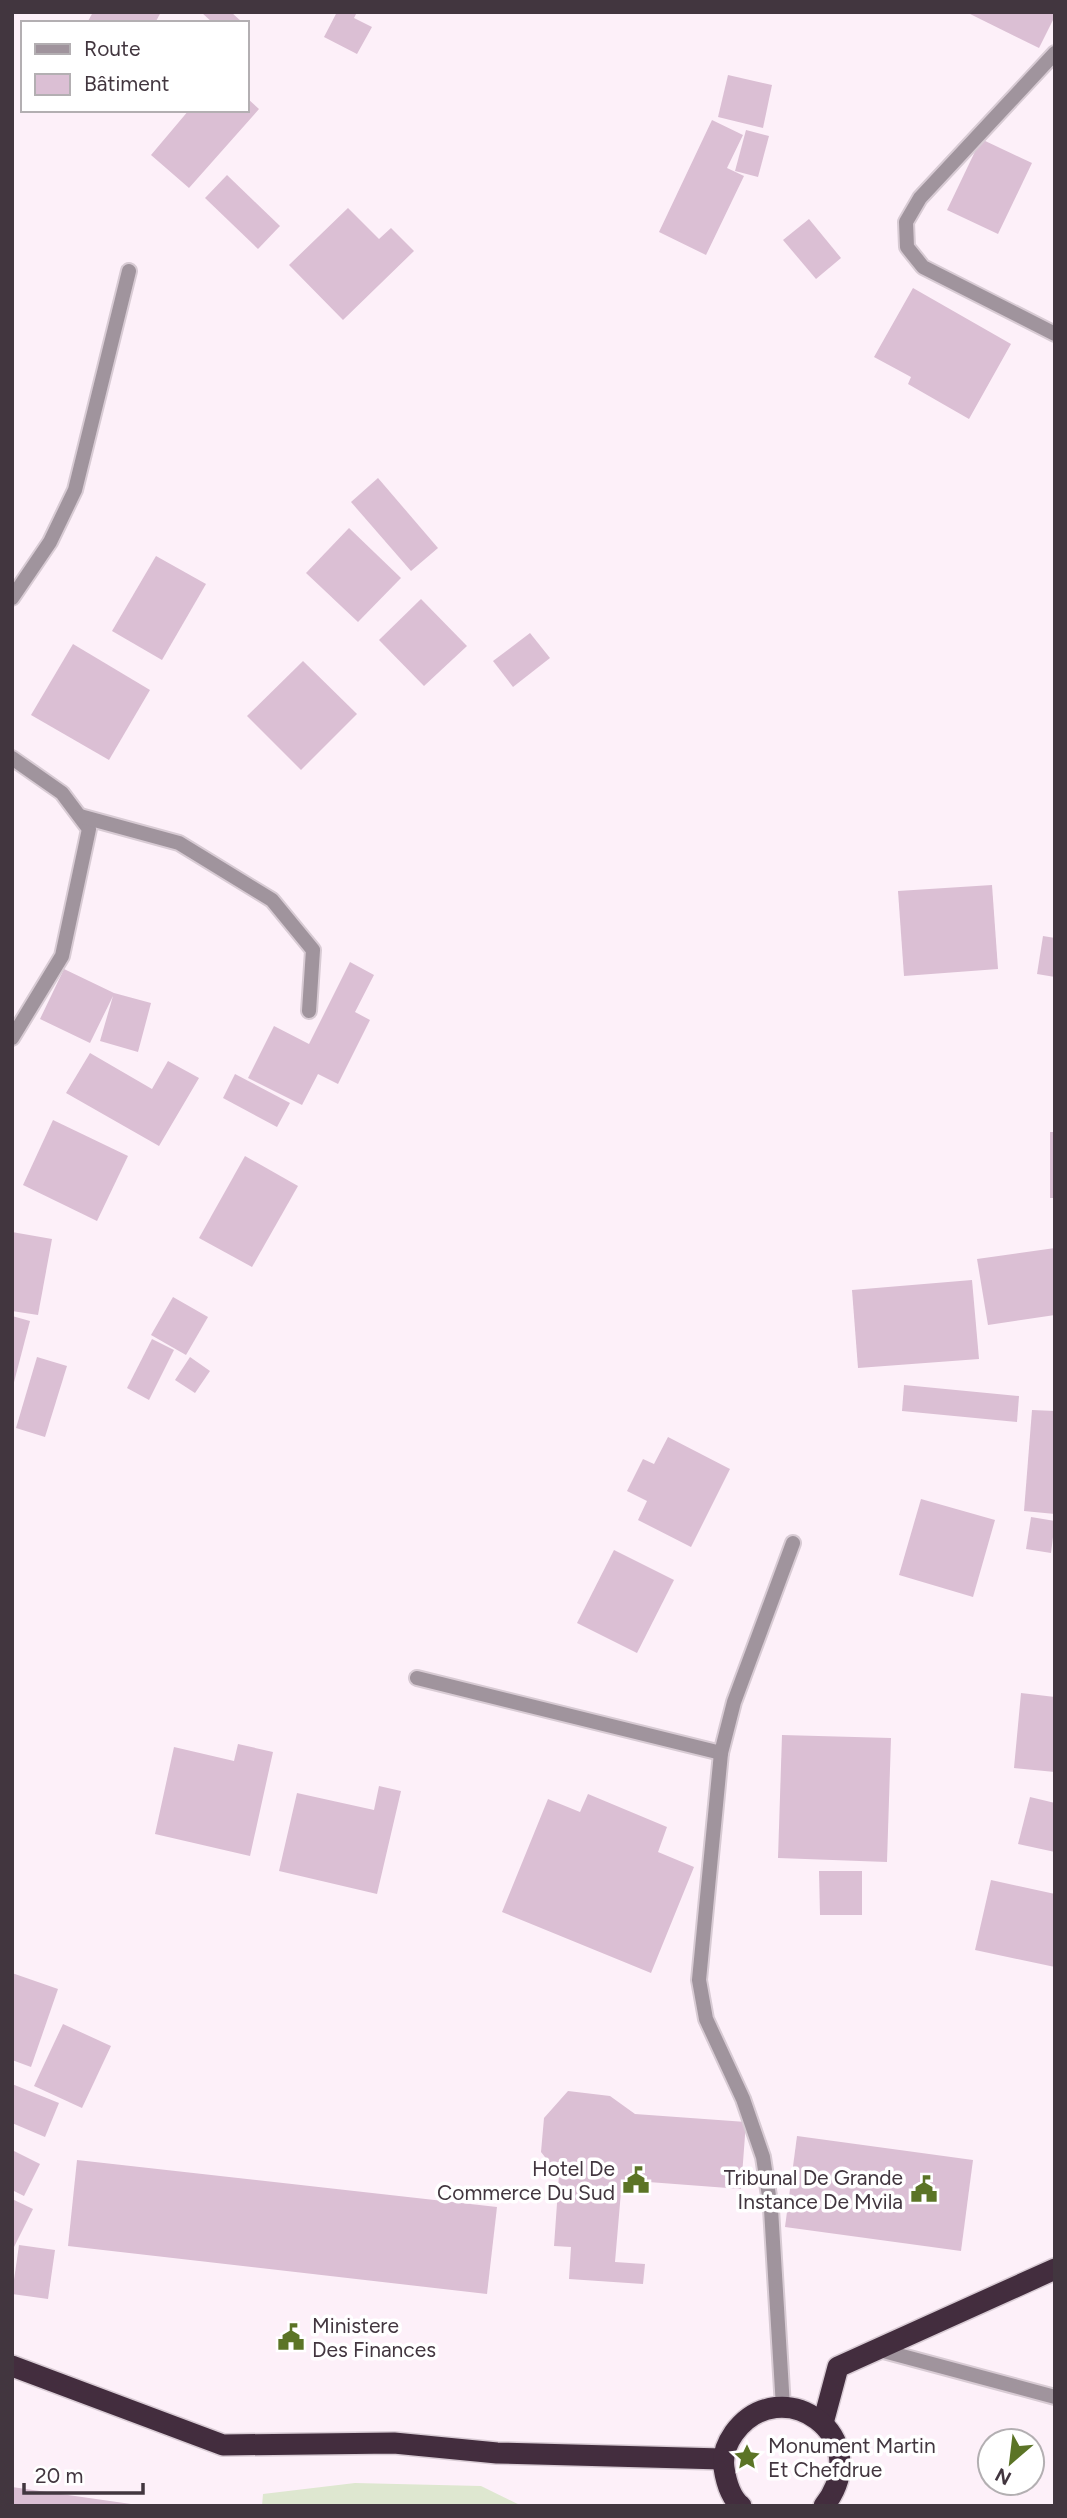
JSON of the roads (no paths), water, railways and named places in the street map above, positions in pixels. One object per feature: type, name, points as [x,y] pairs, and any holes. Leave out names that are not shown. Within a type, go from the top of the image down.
[{"type":"highway","points":[[823,2423],[838,2367],[1055,2269]]},
{"type":"highway","points":[[12,2365],[223,2445],[394,2444],[497,2453],[722,2459]]},
{"type":"highway","points":[[741,2506],[726,2482],[722,2459],[729,2439],[742,2422],[761,2411],[783,2407],[804,2411],[823,2423],[837,2444],[841,2468],[836,2491],[824,2506]]},
{"type":"street","points":[[1055,53],[920,198],[906,222],[907,247],[923,267],[1055,334]]},
{"type":"street","points":[[12,598],[50,542],[75,490],[130,271]]},
{"type":"street","points":[[12,758],[62,793],[89,829],[62,956],[12,1038]]},
{"type":"street","points":[[80,816],[179,842],[272,900],[313,950],[309,1011]]},
{"type":"street","points":[[783,2407],[771,2209],[763,2157],[743,2099],[706,2019],[699,1980],[721,1753],[734,1702],[793,1543]]},
{"type":"street","points":[[417,1678],[721,1753]]},
{"type":"street","points":[[876,2349],[1055,2398]]},
{"type":"street","points":[[724,2506],[726,2482]]},
{"type":"place","name":"Hotel De Commerce Du Sud","points":[[636,2180]]},
{"type":"place","name":"Tribunal De Grande Instance De Mvila","points":[[924,2189]]},
{"type":"place","name":"Ministere Des Finances","points":[[291,2337]]},
{"type":"place","name":"Monument Martin Et Chefdrue","points":[[747,2457]]}]
